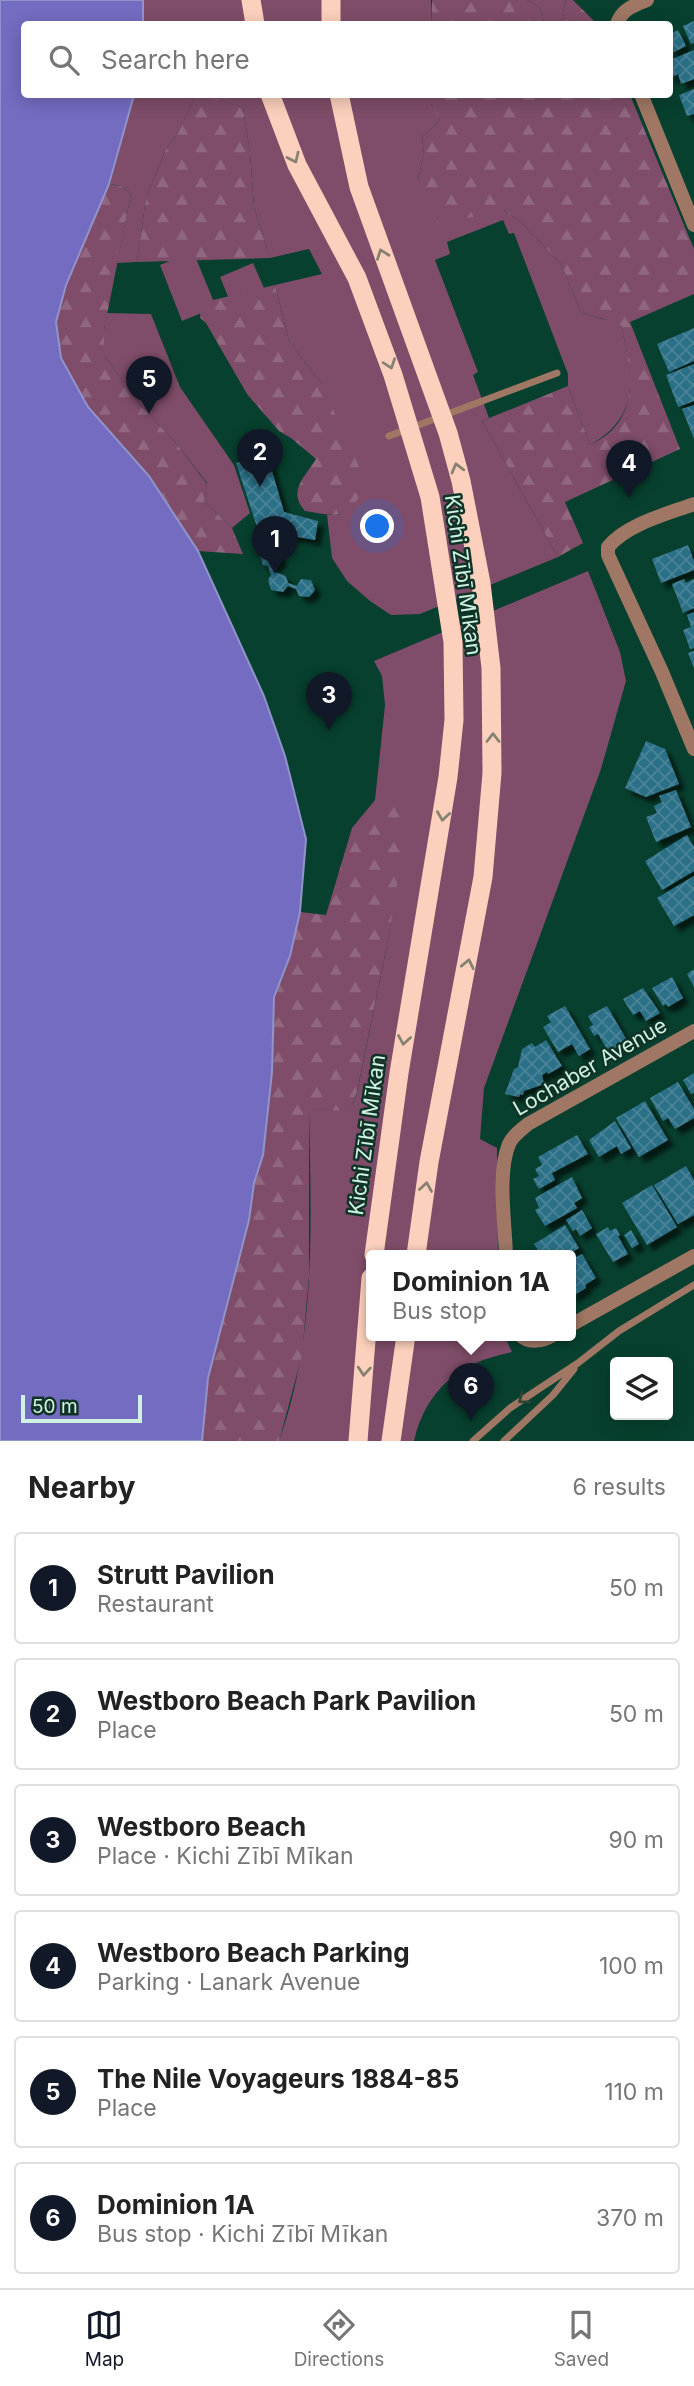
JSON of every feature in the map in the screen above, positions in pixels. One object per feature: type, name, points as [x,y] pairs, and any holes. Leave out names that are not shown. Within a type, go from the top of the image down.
[{"type":"highway","points":[[251,0],[254,21]]},
{"type":"highway","points":[[331,0],[331,21]]},
{"type":"highway","name":"Kichi Zībī Mīkan","points":[[272,98],[297,165],[345,253],[367,301],[411,429],[433,511],[451,626],[454,720],[448,778],[398,1073],[374,1250]]},
{"type":"highway","name":"Kichi Zībī Mīkan","points":[[340,98],[359,187],[443,418],[461,481],[486,614],[491,668],[493,751],[486,852],[475,929],[429,1162],[417,1250]]},
{"type":"highway","points":[[358,1441],[366,1341]]},
{"type":"highway","points":[[391,1441],[405,1341]]},
{"type":"street","points":[[619,21],[628,8],[647,0]]},
{"type":"street","points":[[643,98],[694,225]]},
{"type":"street","points":[[694,504],[642,524],[620,536],[608,547],[610,562],[662,672],[694,750]]},
{"type":"street","name":"Lochaber Avenue","points":[[506,1250],[504,1171],[514,1136],[528,1124],[694,1031]]},
{"type":"street","points":[[576,1322],[694,1256]]},
{"type":"lane","points":[[389,436],[443,418],[557,373]]},
{"type":"lane","points":[[473,1441],[510,1408],[578,1363],[619,1331],[694,1285]]},
{"type":"lane","points":[[504,1441],[553,1395],[578,1363]]},
{"type":"green space","points":[[143,0],[431,0],[431,21],[143,21]]},
{"type":"green space","points":[[432,0],[527,0],[540,7],[544,21],[431,21]]},
{"type":"green space","points":[[527,0],[566,0],[563,13],[565,21],[544,21],[540,7]]},
{"type":"green space","points":[[566,0],[573,0],[594,21],[565,21],[563,13]]},
{"type":"green space","points":[[133,98],[195,98],[178,133],[166,149],[146,198],[137,262],[117,263],[131,194],[122,186],[110,184]]},
{"type":"green space","points":[[195,98],[215,98],[243,108],[254,207],[270,258],[137,262],[146,198],[166,149],[178,133]]},
{"type":"green space","points":[[214,98],[431,98],[439,121],[422,137],[424,153],[418,180],[504,210],[523,224],[561,264],[581,312],[621,325],[629,361],[630,393],[618,421],[590,445],[568,386],[568,374],[514,233],[509,234],[503,220],[447,242],[450,254],[435,260],[478,372],[473,375],[489,418],[482,421],[558,557],[420,614],[391,615],[347,581],[332,558],[327,515],[340,515],[321,383],[289,341],[275,285],[322,274],[309,249],[270,258],[254,207],[243,108]]},
{"type":"green space","points":[[431,98],[631,98],[694,249],[694,294],[630,322],[680,449],[565,502],[583,543],[558,557],[482,421],[568,386],[590,445],[607,435],[626,409],[629,394],[630,377],[621,325],[610,328],[606,320],[581,312],[561,264],[523,224],[504,210],[436,225],[443,203],[425,198],[418,180],[424,153],[422,137],[439,121]]},
{"type":"green space","points":[[109,184],[122,186],[131,194],[104,330],[104,355],[142,407],[177,444],[207,484],[204,501],[232,528],[243,554],[198,551],[149,476],[88,407],[61,358],[56,322],[66,285]]},
{"type":"green space","points":[[193,251],[216,307],[182,321],[160,265]]},
{"type":"green space","points":[[253,263],[277,318],[243,333],[220,277]]},
{"type":"green space","points":[[275,285],[289,341],[321,383],[367,484],[354,504],[344,513],[329,515],[305,511],[300,504],[298,491],[316,459],[279,431],[247,394],[206,323],[200,318],[201,303]]},
{"type":"green space","points":[[107,313],[151,314],[180,387],[234,465],[250,513],[232,528],[204,501],[207,483],[177,444],[142,407],[104,355]]},
{"type":"green space","points":[[588,571],[620,652],[626,681],[601,769],[484,1088],[480,1139],[497,1148],[498,1250],[366,1250],[366,1341],[507,1341],[512,1352],[476,1363],[448,1381],[427,1407],[414,1441],[279,1441],[291,1401],[306,1319],[310,1235],[309,1109],[350,1110],[357,1093],[389,935],[407,800],[375,800],[385,705],[382,676],[374,661]]},
{"type":"green space","points":[[375,800],[407,800],[408,817],[389,935],[357,1092],[350,1111],[309,1109],[309,1276],[302,1355],[280,1438],[279,1441],[202,1441],[208,1378],[263,1155],[272,1072],[274,997],[290,956],[300,912],[326,915],[352,828]]},
{"type":"shaded area","points":[[0,0],[143,0],[143,21],[21,21],[21,98],[133,98],[109,184],[66,285],[56,322],[61,358],[88,407],[149,476],[198,551],[264,696],[285,756],[306,839],[300,912],[290,956],[274,997],[272,1072],[263,1155],[208,1378],[202,1441],[0,1441]]},
{"type":"building","points":[[694,21],[694,43],[691,44],[683,26]]},
{"type":"building","points":[[678,30],[686,46],[673,52],[673,32]]},
{"type":"building","points":[[694,50],[694,79],[681,84],[678,74],[673,76],[673,59]]},
{"type":"building","points":[[694,89],[694,114],[687,116],[679,95]]},
{"type":"building","points":[[694,328],[694,361],[669,372],[657,344]]},
{"type":"building","points":[[694,364],[694,401],[678,407],[666,375]]},
{"type":"building","points":[[694,405],[694,439],[682,409]]},
{"type":"building","points":[[267,454],[284,512],[318,521],[315,540],[258,530],[236,463]]},
{"type":"building","points":[[688,545],[694,561],[694,570],[661,583],[652,559]]},
{"type":"building","points":[[268,549],[277,551],[281,560],[273,567],[275,572],[286,576],[288,583],[297,586],[301,579],[311,580],[315,590],[309,597],[299,596],[296,589],[288,586],[283,592],[271,590],[268,580],[271,575],[260,556]]},
{"type":"building","points":[[684,579],[686,583],[694,579],[694,608],[683,613],[672,584]]},
{"type":"building","points":[[694,612],[694,648],[690,649],[683,630],[691,627],[687,615]]},
{"type":"building","points":[[694,651],[694,668],[688,653]]},
{"type":"building","points":[[646,741],[665,749],[679,784],[646,797],[625,788]]},
{"type":"building","points":[[676,790],[691,827],[656,842],[646,817],[657,813],[654,806],[662,802],[659,796]]},
{"type":"building","points":[[687,835],[694,847],[694,871],[662,890],[645,861]]},
{"type":"building","points":[[694,876],[694,915],[674,926],[657,898]]},
{"type":"building","points":[[694,969],[694,987],[687,974]]},
{"type":"building","points":[[672,977],[683,998],[668,1007],[666,1004],[663,1006],[652,988]]},
{"type":"building","points":[[643,988],[660,1013],[646,1021],[640,1011],[633,1015],[623,999]]},
{"type":"building","points":[[565,1006],[590,1049],[579,1056],[572,1044],[558,1052],[543,1027],[551,1022],[547,1016]]},
{"type":"building","points":[[607,1006],[628,1042],[609,1053],[598,1034],[594,1036],[589,1027],[593,1025],[588,1016]]},
{"type":"building","points":[[546,1040],[562,1066],[542,1075],[544,1084],[524,1091],[519,1097],[505,1094],[514,1069],[518,1067],[522,1049],[532,1043],[535,1047]]},
{"type":"building","points":[[694,1073],[694,1093],[691,1094],[683,1080]]},
{"type":"building","points":[[678,1082],[694,1109],[694,1118],[675,1129],[668,1118],[663,1121],[650,1098]]},
{"type":"building","points":[[645,1101],[668,1140],[639,1157],[616,1118]]},
{"type":"building","points":[[615,1121],[631,1148],[621,1154],[617,1146],[599,1157],[589,1140]]},
{"type":"building","points":[[577,1135],[588,1154],[552,1173],[555,1180],[539,1189],[533,1179],[539,1176],[535,1169],[542,1165],[538,1157]]},
{"type":"building","points":[[686,1166],[694,1180],[694,1215],[678,1224],[654,1185]]},
{"type":"building","points":[[572,1177],[582,1198],[574,1203],[577,1208],[545,1226],[535,1210],[539,1208],[535,1198]]},
{"type":"building","points":[[652,1185],[677,1227],[647,1245],[622,1203]]},
{"type":"building","points":[[582,1210],[592,1228],[580,1236],[566,1220]]},
{"type":"building","points":[[565,1225],[579,1248],[538,1250],[534,1244]]},
{"type":"building","points":[[608,1227],[610,1231],[616,1228],[628,1254],[613,1262],[596,1234]]},
{"type":"building","points":[[631,1230],[639,1244],[632,1248],[624,1235]]},
{"type":"building","points":[[582,1254],[596,1278],[576,1294],[576,1257]]},
{"type":"place","name":"The Nile Voyageurs 1884-85","points":[[149,414]]},
{"type":"place","name":"Westboro Beach Park Pavilion","points":[[260,487]]},
{"type":"place","name":"Westboro Beach Parking","points":[[629,498]]},
{"type":"place","name":"Strutt Pavilion","points":[[275,574]]},
{"type":"place","name":"Westboro Beach","points":[[329,730]]},
{"type":"place","name":"Dominion 1A","points":[[471,1421]]}]
